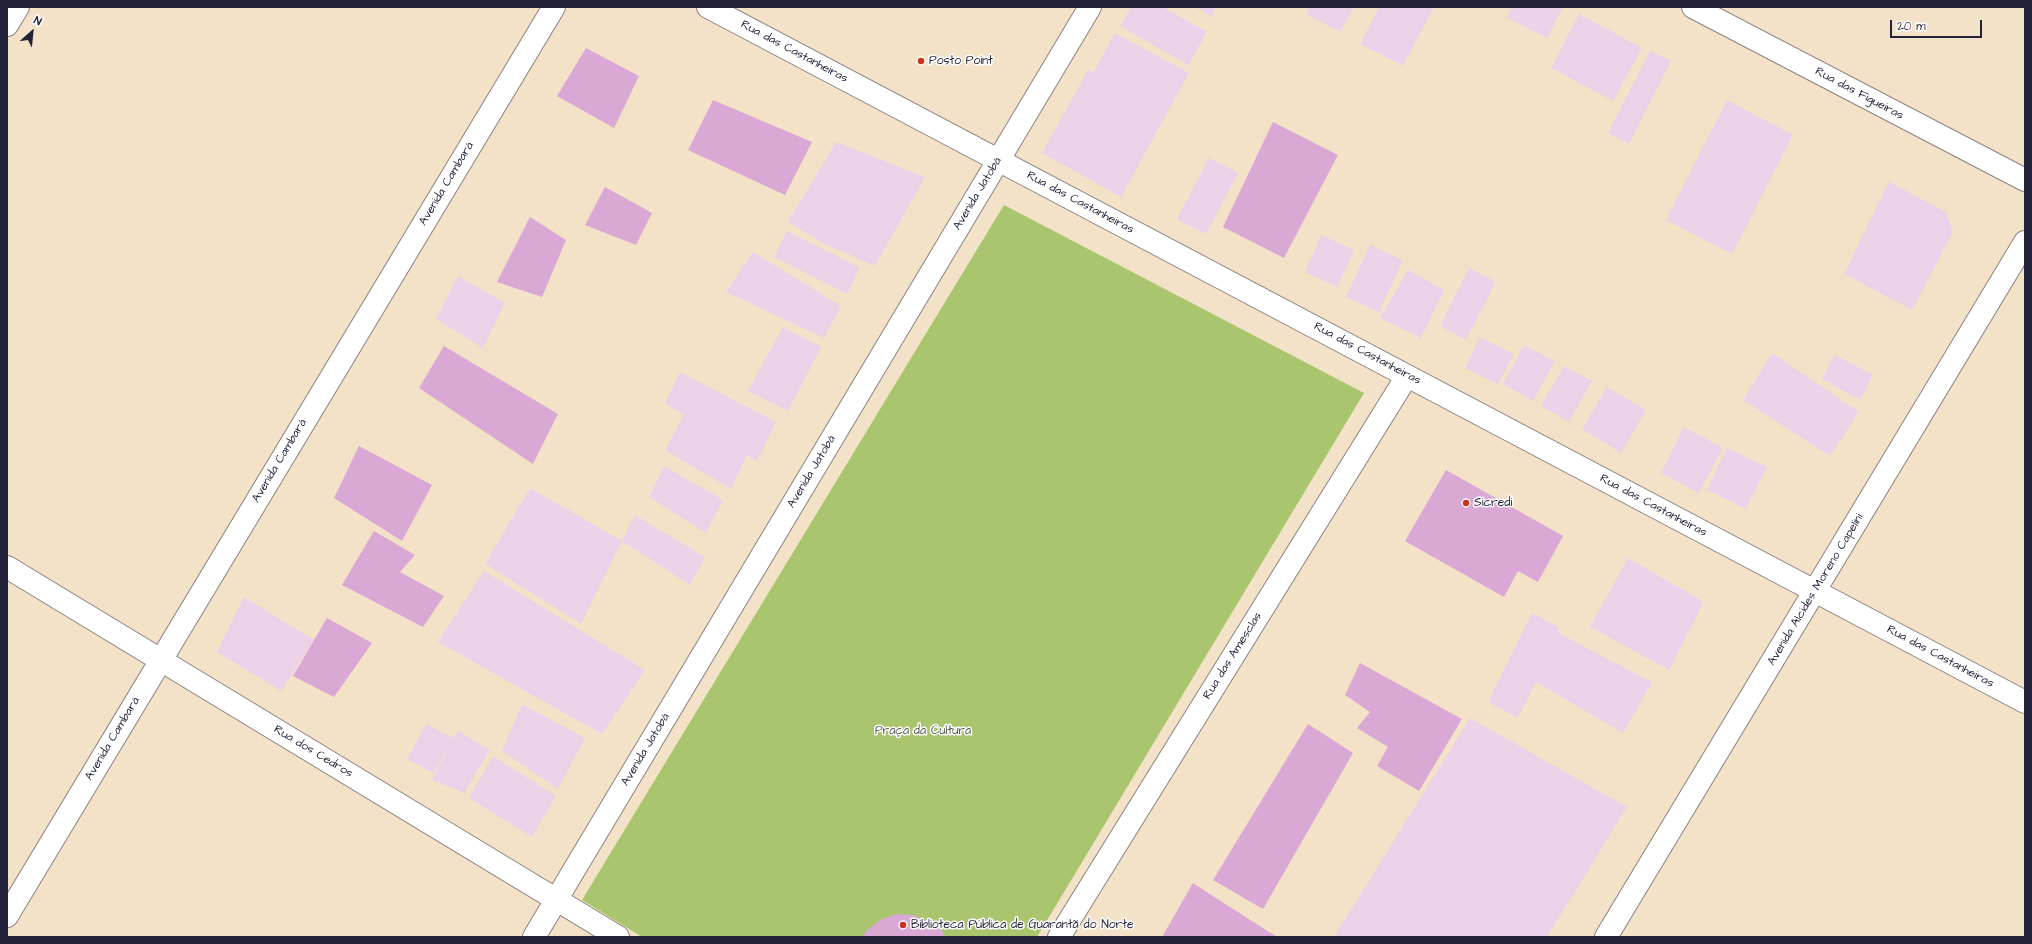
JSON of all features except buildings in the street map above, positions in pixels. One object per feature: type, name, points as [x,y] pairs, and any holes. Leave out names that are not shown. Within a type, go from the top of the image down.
[{"type":"street","points":[[7,25],[18,7]]},
{"type":"street","name":"Avenida Cambará","points":[[7,916],[554,7]]},
{"type":"street","name":"Rua das Castanheiras","points":[[708,7],[2025,702]]},
{"type":"street","name":"Avenida Jatobá","points":[[534,937],[1090,7]]},
{"type":"street","name":"Rua das Figueiras","points":[[1693,7],[2025,180]]},
{"type":"street","name":"Avenida Alcides Moreno Capelini","points":[[1606,937],[2025,242]]},
{"type":"street","name":"Rua das Amesclas","points":[[1059,937],[1407,376]]},
{"type":"street","name":"Rua dos Cedros","points":[[7,567],[618,937]]},
{"type":"shaded area","points":[[1131,7],[1163,7],[1207,32],[1188,65],[1120,26]]},
{"type":"shaded area","points":[[1195,7],[1216,7],[1212,17]]},
{"type":"shaded area","points":[[1310,7],[1354,7],[1340,32],[1306,14]]},
{"type":"shaded area","points":[[1379,7],[1434,7],[1403,66],[1360,44]]},
{"type":"shaded area","points":[[1512,7],[1563,7],[1547,38],[1507,18]]},
{"type":"shaded area","points":[[1579,14],[1642,48],[1613,101],[1551,68]]},
{"type":"shaded area","points":[[1115,33],[1189,73],[1121,197],[1042,153],[1088,70],[1093,73]]},
{"type":"shaded area","points":[[1650,51],[1671,61],[1629,144],[1608,133]]},
{"type":"shaded area","points":[[1727,100],[1793,135],[1732,254],[1666,220]]},
{"type":"shaded area","points":[[836,142],[925,177],[875,266],[823,243],[788,222]]},
{"type":"shaded area","points":[[1209,158],[1238,173],[1206,234],[1177,219]]},
{"type":"shaded area","points":[[1889,182],[1946,212],[1953,232],[1912,310],[1844,274]]},
{"type":"shaded area","points":[[787,231],[860,268],[847,294],[774,257]]},
{"type":"shaded area","points":[[1321,235],[1354,250],[1337,287],[1305,272]]},
{"type":"shaded area","points":[[1370,245],[1403,260],[1379,312],[1346,297]]},
{"type":"shaded area","points":[[753,252],[841,306],[824,338],[726,292]]},
{"type":"shaded area","points":[[1469,268],[1496,282],[1466,340],[1440,326]]},
{"type":"shaded area","points":[[1408,270],[1444,290],[1421,338],[1380,318]]},
{"type":"shaded area","points":[[458,276],[505,303],[483,348],[436,319]]},
{"type":"shaded area","points":[[783,327],[821,347],[788,411],[748,391]]},
{"type":"shaded area","points":[[1480,337],[1514,354],[1498,384],[1465,368]]},
{"type":"shaded area","points":[[1524,345],[1555,361],[1533,401],[1503,384]]},
{"type":"shaded area","points":[[1772,353],[1859,412],[1830,456],[1743,400]]},
{"type":"shaded area","points":[[1835,355],[1873,375],[1860,400],[1822,379]]},
{"type":"shaded area","points":[[1564,366],[1592,381],[1569,422],[1541,406]]},
{"type":"shaded area","points":[[680,372],[776,422],[757,461],[747,455],[731,489],[665,450],[684,415],[665,403]]},
{"type":"shaded area","points":[[1607,387],[1646,410],[1621,453],[1582,429]]},
{"type":"shaded area","points":[[1684,427],[1723,448],[1699,493],[1661,473]]},
{"type":"shaded area","points":[[1727,448],[1767,467],[1746,509],[1707,490]]},
{"type":"shaded area","points":[[664,466],[723,500],[706,533],[649,497]]},
{"type":"shaded area","points":[[530,488],[622,541],[581,624],[485,564]]},
{"type":"shaded area","points":[[635,515],[705,557],[690,585],[622,541]]},
{"type":"shaded area","points":[[1628,558],[1704,602],[1669,670],[1590,627]]},
{"type":"shaded area","points":[[484,571],[645,670],[602,734],[438,642]]},
{"type":"shaded area","points":[[244,597],[314,640],[281,691],[217,652]]},
{"type":"shaded area","points":[[1532,613],[1558,627],[1560,634],[1652,682],[1623,733],[1536,682],[1518,718],[1488,702]]},
{"type":"shaded area","points":[[522,704],[585,738],[558,789],[502,751]]},
{"type":"shaded area","points":[[1470,718],[1627,807],[1547,937],[1334,937]]},
{"type":"shaded area","points":[[426,724],[454,738],[458,731],[490,750],[464,793],[432,780],[449,746],[433,773],[407,759]]},
{"type":"shaded area","points":[[493,756],[556,796],[532,837],[469,798]]},
{"type":"green space","name":"Praça da Cultura","points":[[1004,205],[1364,393],[1037,937],[642,937],[582,900]]},
{"type":"place","name":"Posto Point","points":[[921,61]]},
{"type":"place","name":"Sicredi","points":[[1466,503]]},
{"type":"place","name":"Biblioteca Pública de Guarantã do Norte","points":[[903,925]]}]
